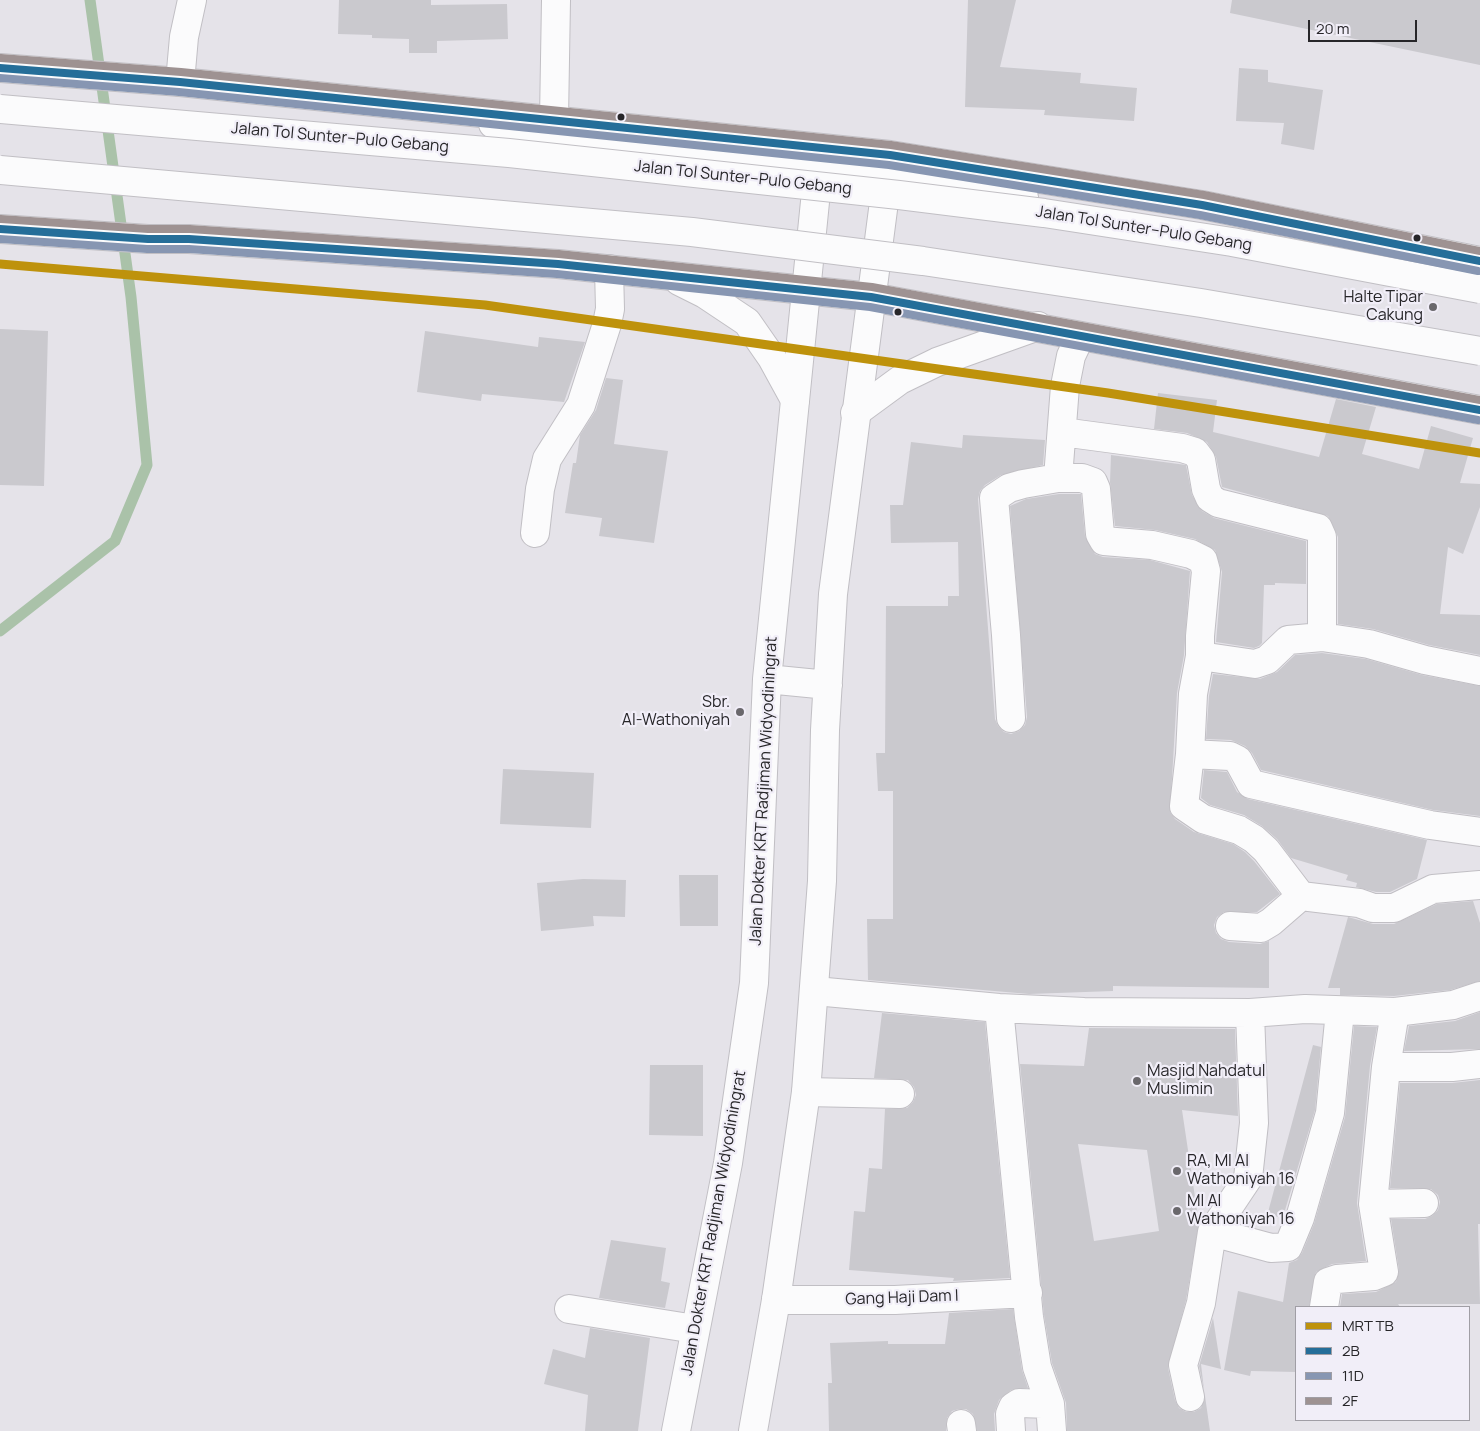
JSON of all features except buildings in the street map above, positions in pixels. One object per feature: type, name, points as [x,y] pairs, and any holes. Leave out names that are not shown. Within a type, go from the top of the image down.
[{"type":"main road","points":[[169,82],[184,37],[192,0]]},
{"type":"main road","points":[[554,120],[556,0]]},
{"type":"main road","points":[[0,68],[169,82],[554,120],[820,159],[1202,205],[1480,261]]},
{"type":"main road","name":"Jalan Tol Sunter–Pulo Gebang","points":[[0,108],[509,152],[909,196],[1044,213],[1222,240],[1480,289]]},
{"type":"main road","points":[[459,111],[535,139],[820,159]]},
{"type":"main road","name":"Jalan Dokter KRT Radjiman Widyodiningrat","points":[[676,1431],[728,1163],[754,983],[767,679],[820,159]]},
{"type":"main road","points":[[753,1431],[776,1300],[806,1092],[822,881],[828,685],[833,594],[855,414],[889,167]]},
{"type":"main road","points":[[0,170],[692,232],[961,266],[1201,303],[1480,351]]},
{"type":"main road","points":[[10,229],[148,238],[189,238],[618,269],[807,289],[871,297],[1038,326],[1080,336],[1480,410]]},
{"type":"main road","points":[[618,269],[672,278],[705,294],[747,322],[772,358],[795,400]]},
{"type":"main road","points":[[535,533],[540,489],[547,459],[581,405],[607,324],[618,269]]},
{"type":"main road","points":[[855,414],[900,380],[937,362],[1038,326]]},
{"type":"main road","points":[[1058,478],[1065,386],[1072,356],[1080,336]]},
{"type":"main road","points":[[1062,432],[1182,448],[1195,452],[1202,460],[1206,489],[1210,498],[1218,503],[1318,528],[1322,537],[1322,637]]},
{"type":"main road","points":[[1011,718],[994,498],[1009,488],[1058,478],[1082,478],[1093,482],[1096,489],[1100,534],[1104,541],[1152,545],[1191,554],[1203,560],[1206,571],[1200,656],[1193,694],[1190,754],[1184,806],[1203,819],[1239,830],[1254,839],[1266,850],[1301,896],[1359,903],[1373,908],[1394,908],[1432,888],[1480,885]]},
{"type":"main road","points":[[1200,656],[1255,664],[1267,660],[1288,640],[1322,637],[1369,644],[1425,660],[1480,671]]},
{"type":"main road","points":[[767,679],[828,685]]},
{"type":"main road","points":[[1190,754],[1230,756],[1238,760],[1251,784],[1430,825],[1480,832]]},
{"type":"main road","points":[[1230,926],[1261,928],[1271,922],[1301,896]]},
{"type":"main road","points":[[815,991],[1060,1012],[1250,1013],[1305,1009],[1395,1012],[1453,1005],[1480,996]]},
{"type":"main road","points":[[999,1008],[1037,1367],[1050,1404],[1052,1431]]},
{"type":"main road","points":[[1212,1232],[1271,1248],[1288,1247],[1300,1218],[1330,1113],[1340,1011]]},
{"type":"main road","points":[[1324,1306],[1328,1282],[1337,1279],[1374,1276],[1384,1272],[1373,1204],[1386,1067],[1395,1012]]},
{"type":"main road","points":[[1190,1397],[1183,1365],[1201,1304],[1212,1232],[1248,1178],[1254,1123],[1250,1013]]},
{"type":"main road","points":[[1386,1067],[1452,1067],[1480,1064]]},
{"type":"main road","points":[[806,1092],[900,1094]]},
{"type":"main road","points":[[1373,1204],[1424,1203]]},
{"type":"main road","name":"Gang Haji Dam I","points":[[776,1300],[895,1300],[1028,1293]]},
{"type":"main road","points":[[569,1310],[695,1329]]},
{"type":"main road","points":[[1011,1431],[1010,1414],[1013,1407],[1019,1403],[1050,1404]]},
{"type":"waterway","points":[[0,631],[115,541],[147,465],[131,297],[90,0]]},
{"type":"metro line","name":"TB","points":[[0,264],[485,305],[1108,393],[1480,453]]},
{"type":"transit line","name":"2F","points":[[1,58],[181,72],[891,145],[1204,195],[1480,251]]},
{"type":"transit line","name":"2B","points":[[0,68],[180,82],[890,155],[1202,205],[1480,261]]},
{"type":"transit line","name":"11D","points":[[0,78],[179,92],[889,165],[1200,215],[1478,271]]},
{"type":"transit line","name":"2F","points":[[1,219],[148,229],[190,229],[559,254],[872,287],[1480,400]]},
{"type":"transit line","name":"2B","points":[[0,229],[148,239],[189,239],[558,264],[871,297],[1480,410]]},
{"type":"transit line","name":"11D","points":[[0,239],[147,249],[189,249],[557,274],[870,307],[1478,420]]},
{"type":"place","name":"Halte Tipar Cakung","points":[[1433,307]]},
{"type":"place","name":"Sbr. Al-Wathoniyah","points":[[740,712]]},
{"type":"place","name":"Masjid Nahdatul Muslimin","points":[[1137,1081]]},
{"type":"place","name":"RA, MI Al Wathoniyah 16","points":[[1177,1171]]},
{"type":"place","name":"MI Al Wathoniyah 16","points":[[1177,1211]]}]
